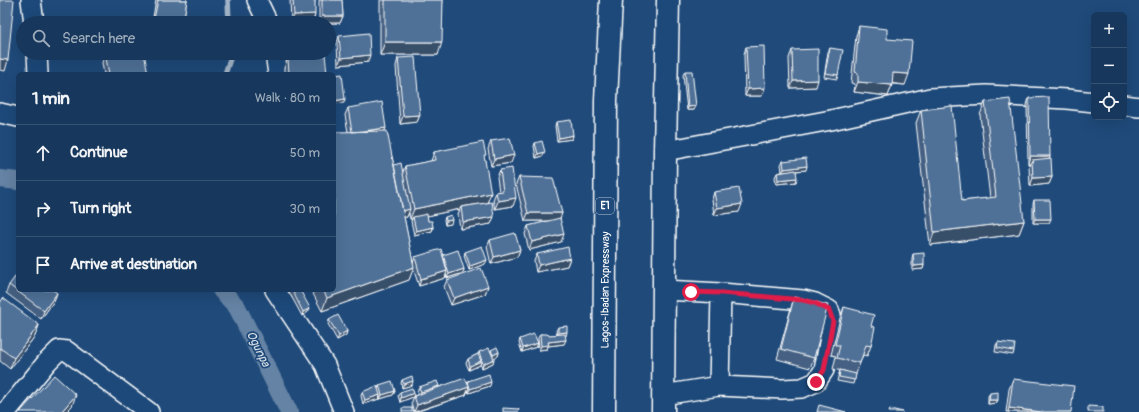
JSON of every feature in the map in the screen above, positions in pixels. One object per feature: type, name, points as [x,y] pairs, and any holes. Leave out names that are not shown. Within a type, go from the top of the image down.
[{"type":"highway","name":"Lagos-Ibadan Expressway","points":[[604,412],[606,100],[611,0]]},
{"type":"highway","points":[[663,404],[668,0]]},
{"type":"street","points":[[31,0],[33,16]]},
{"type":"street","points":[[257,0],[265,16]]},
{"type":"street","points":[[37,60],[38,72]]},
{"type":"street","points":[[277,60],[278,72]]},
{"type":"street","points":[[665,151],[831,120],[930,98],[986,95],[1091,102]]},
{"type":"street","points":[[1127,105],[1139,107]]},
{"type":"street","points":[[0,113],[16,117]]},
{"type":"street","points":[[663,404],[720,386],[782,389],[802,388],[816,382],[824,370],[833,321],[829,310],[815,303],[803,300],[664,290]]},
{"type":"street","points":[[276,292],[325,365],[344,412]]},
{"type":"street","points":[[720,386],[721,293]]},
{"type":"street","points":[[6,412],[47,362],[59,350],[67,351],[149,412]]},
{"type":"building","points":[[0,0],[14,0],[8,60],[0,59]]},
{"type":"building","points":[[158,0],[187,0],[184,16],[155,16]]},
{"type":"building","points":[[293,0],[315,0],[315,14],[294,15]]},
{"type":"building","points":[[322,0],[342,0],[343,16],[322,16]]},
{"type":"building","points":[[385,0],[443,0],[442,42],[385,42]]},
{"type":"building","points":[[859,26],[887,29],[887,39],[912,41],[909,74],[893,73],[892,85],[858,82],[858,73],[855,72]]},
{"type":"building","points":[[369,33],[370,55],[341,58],[339,36]]},
{"type":"building","points":[[764,46],[765,88],[748,89],[746,47]]},
{"type":"building","points":[[830,48],[843,50],[838,75],[825,73]]},
{"type":"building","points":[[818,49],[818,80],[793,81],[792,50]]},
{"type":"building","points":[[415,57],[420,115],[403,116],[398,58]]},
{"type":"building","points":[[106,60],[145,60],[148,72],[109,72]]},
{"type":"building","points":[[288,60],[326,60],[327,72],[289,72]]},
{"type":"building","points":[[685,71],[692,71],[696,106],[688,107]]},
{"type":"building","points":[[342,74],[345,99],[336,101],[336,75]]},
{"type":"building","points":[[1049,97],[1050,156],[1030,156],[1029,98]]},
{"type":"building","points":[[1010,99],[1024,221],[934,232],[921,110],[952,106],[962,201],[996,197],[985,102]]},
{"type":"building","points":[[382,102],[386,128],[352,132],[348,108]]},
{"type":"building","points":[[571,120],[573,135],[559,138],[556,122]]},
{"type":"building","points":[[387,131],[414,267],[327,298],[324,292],[336,292],[336,132]]},
{"type":"building","points":[[510,138],[514,155],[494,159],[491,141]]},
{"type":"building","points":[[542,141],[545,152],[538,154],[535,143]]},
{"type":"building","points":[[483,142],[491,193],[414,209],[405,166],[435,160],[434,152]]},
{"type":"building","points":[[806,158],[807,166],[784,169],[783,161]]},
{"type":"building","points":[[1051,158],[1052,177],[1033,178],[1032,160]]},
{"type":"building","points":[[401,163],[410,209],[403,211],[394,165]]},
{"type":"building","points":[[512,168],[516,198],[498,201],[496,192],[503,191],[500,170]]},
{"type":"building","points":[[796,170],[797,178],[778,180],[777,173]]},
{"type":"building","points":[[519,177],[553,178],[562,213],[528,213]]},
{"type":"building","points":[[739,188],[742,204],[717,208],[714,192]]},
{"type":"building","points":[[1034,200],[1050,200],[1051,219],[1035,219]]},
{"type":"building","points":[[492,202],[494,217],[463,222],[461,207]]},
{"type":"building","points":[[427,214],[428,221],[432,221],[433,227],[416,231],[413,217]]},
{"type":"building","points":[[451,215],[452,220],[446,221],[445,217]]},
{"type":"building","points":[[560,218],[564,234],[532,242],[528,226]]},
{"type":"building","points":[[515,233],[520,250],[494,257],[490,240]]},
{"type":"building","points":[[482,246],[487,260],[470,266],[465,252]]},
{"type":"building","points":[[568,247],[570,258],[539,265],[537,254]]},
{"type":"building","points":[[441,249],[447,271],[421,279],[415,257]]},
{"type":"building","points":[[458,250],[464,269],[449,274],[443,255]]},
{"type":"building","points":[[924,253],[924,265],[914,266],[913,254]]},
{"type":"building","points":[[481,268],[488,286],[454,298],[447,280]]},
{"type":"building","points":[[16,276],[16,290],[9,285]]},
{"type":"building","points":[[18,292],[56,292],[57,293],[44,311]]},
{"type":"building","points":[[293,292],[301,292],[310,308],[303,312]]},
{"type":"building","points":[[794,297],[828,305],[814,358],[781,349]]},
{"type":"building","points":[[3,298],[39,325],[14,358],[0,348],[0,303]]},
{"type":"building","points":[[844,307],[874,315],[871,326],[875,327],[871,346],[866,345],[860,363],[837,358],[840,345],[835,345]]},
{"type":"building","points":[[338,315],[347,331],[339,336],[329,320]]},
{"type":"building","points":[[567,326],[567,332],[558,333],[558,327]]},
{"type":"building","points":[[534,334],[538,343],[523,348],[520,339]]},
{"type":"building","points":[[540,334],[565,334],[566,340],[548,342],[549,345],[541,346]]},
{"type":"building","points":[[998,342],[1015,344],[1014,351],[997,348]]},
{"type":"building","points":[[497,347],[499,352],[493,355],[491,350]]},
{"type":"building","points":[[489,348],[494,359],[483,364],[479,352]]},
{"type":"building","points":[[478,354],[481,361],[470,366],[468,359]]},
{"type":"building","points":[[840,370],[856,374],[855,380],[839,377]]},
{"type":"building","points":[[489,374],[491,382],[470,389],[468,381]]},
{"type":"building","points":[[54,375],[76,395],[61,412],[20,412]]},
{"type":"building","points":[[412,376],[413,381],[404,384],[402,380]]},
{"type":"building","points":[[465,378],[469,387],[417,405],[414,396]]},
{"type":"building","points":[[1013,379],[1074,386],[1071,412],[1042,412],[1009,408]]},
{"type":"building","points":[[392,381],[395,391],[382,395],[379,385]]},
{"type":"building","points":[[437,381],[439,386],[421,392],[419,387]]},
{"type":"building","points":[[377,386],[380,395],[365,400],[362,392]]},
{"type":"building","points":[[412,388],[414,393],[401,398],[400,392]]},
{"type":"building","points":[[998,392],[998,400],[989,400],[990,393]]},
{"type":"building","points":[[819,405],[846,412],[817,412]]},
{"type":"building","points":[[1088,406],[1103,407],[1103,412],[1088,412]]},
{"type":"building","points":[[402,408],[412,408],[412,412],[402,412]]},
{"type":"building","points":[[503,408],[519,409],[518,412],[503,412]]},
{"type":"building","points":[[890,409],[903,412],[889,412]]},
{"type":"waterway","points":[[228,0],[229,16]]},
{"type":"waterway","points":[[226,72],[230,60]]},
{"type":"waterway","name":"Ogunpa","points":[[0,179],[16,181]]},
{"type":"waterway","name":"Ogunpa","points":[[223,292],[237,307],[289,412]]},
{"type":"route","points":[[691,292],[803,300],[815,303],[829,310],[833,321],[824,370],[816,382]]}]
